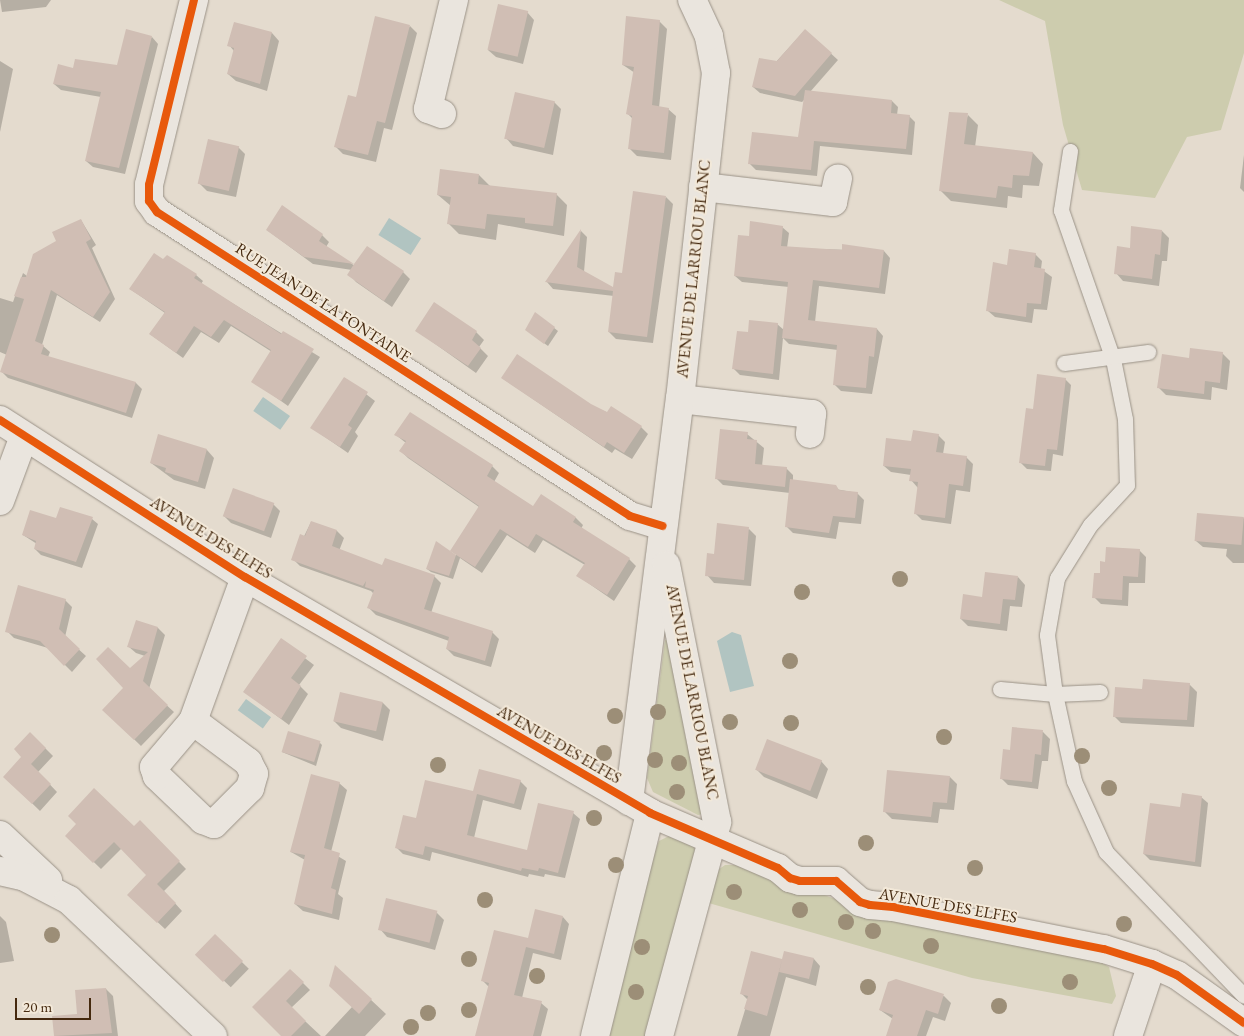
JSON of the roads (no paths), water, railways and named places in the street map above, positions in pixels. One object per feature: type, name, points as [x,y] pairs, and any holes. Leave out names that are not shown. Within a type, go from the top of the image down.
[{"type":"street","name":"RUE JEAN DE LA FONTAINE","points":[[194,0],[149,185],[149,201],[156,212],[630,516],[662,534]]},
{"type":"street","points":[[442,114],[428,108],[454,0]]},
{"type":"street","name":"AVENUE DE LARRIOU BLANC","points":[[595,1036],[639,807],[662,534],[680,399],[716,73],[709,36],[692,0]]},
{"type":"street","points":[[703,187],[833,202],[838,179]]},
{"type":"street","points":[[680,399],[812,414],[810,434]]},
{"type":"street","name":"AVENUE DES ELFES","points":[[0,420],[245,577],[639,807],[712,842],[778,868],[800,882],[836,881],[860,902],[1104,949],[1152,964],[1185,980],[1244,1023]]},
{"type":"street","points":[[0,501],[24,436]]},
{"type":"street","name":"AVENUE DE LARRIOU BLANC","points":[[659,1036],[717,822],[662,534]]},
{"type":"street","points":[[193,721],[245,577]]},
{"type":"street","points":[[0,835],[214,1036]]},
{"type":"street","points":[[0,870],[25,877],[69,900]]},
{"type":"street","points":[[1128,1036],[1152,964]]},
{"type":"lane","points":[[1070,151],[1061,210],[1113,359],[1125,418],[1127,485],[1090,525],[1057,578],[1047,635],[1055,694],[1074,781],[1106,852],[1244,996]]},
{"type":"lane","points":[[1064,363],[1113,359],[1148,352]]},
{"type":"lane","points":[[1000,689],[1055,694],[1100,692]]}]
